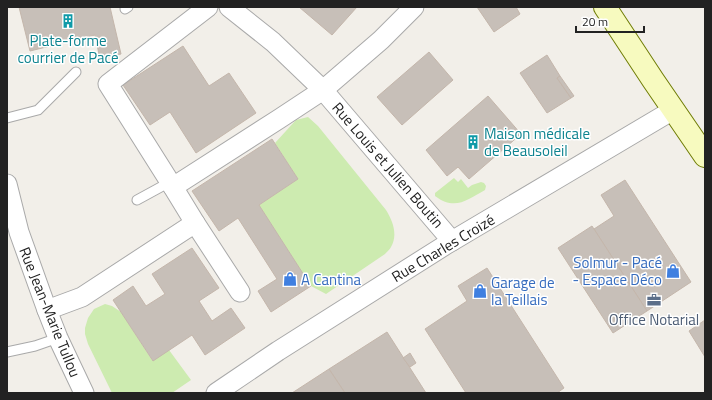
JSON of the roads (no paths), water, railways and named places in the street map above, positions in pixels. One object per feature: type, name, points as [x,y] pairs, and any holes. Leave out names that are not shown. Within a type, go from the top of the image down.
[{"type":"street","points":[[208,7],[108,84],[240,292]]},
{"type":"street","name":"Rue Louis et Julien Boutin","points":[[229,7],[274,42],[323,90],[452,241]]},
{"type":"street","name":"Rue Louis et Julien Boutin","points":[[323,90],[381,40],[414,7]]},
{"type":"street","points":[[605,7],[705,156]]},
{"type":"street","points":[[171,184],[279,119],[323,90]]},
{"type":"street","name":"Rue Charles Croizé","points":[[216,393],[278,351],[452,241],[673,110]]},
{"type":"street","name":"Rue Jean-Marie Tullou","points":[[7,184],[19,232],[47,310],[58,338],[84,393]]},
{"type":"street","points":[[47,310],[82,298],[195,223]]},
{"type":"lane","points":[[7,118],[38,110],[76,72]]},
{"type":"lane","points":[[137,200],[171,184]]},
{"type":"lane","points":[[7,352],[35,346],[58,338]]},
{"type":"place","name":"Plate-forme courrier de Pacé","points":[[68,21]]},
{"type":"place","name":"Maison médicale de Beausoleil","points":[[473,142]]},
{"type":"place","name":"Solmur - Pacé - Espace Déco","points":[[673,271]]},
{"type":"place","name":"A Cantina","points":[[290,279]]},
{"type":"place","name":"Garage de la Teillais","points":[[480,291]]},
{"type":"place","name":"Office Notarial","points":[[654,300]]}]
